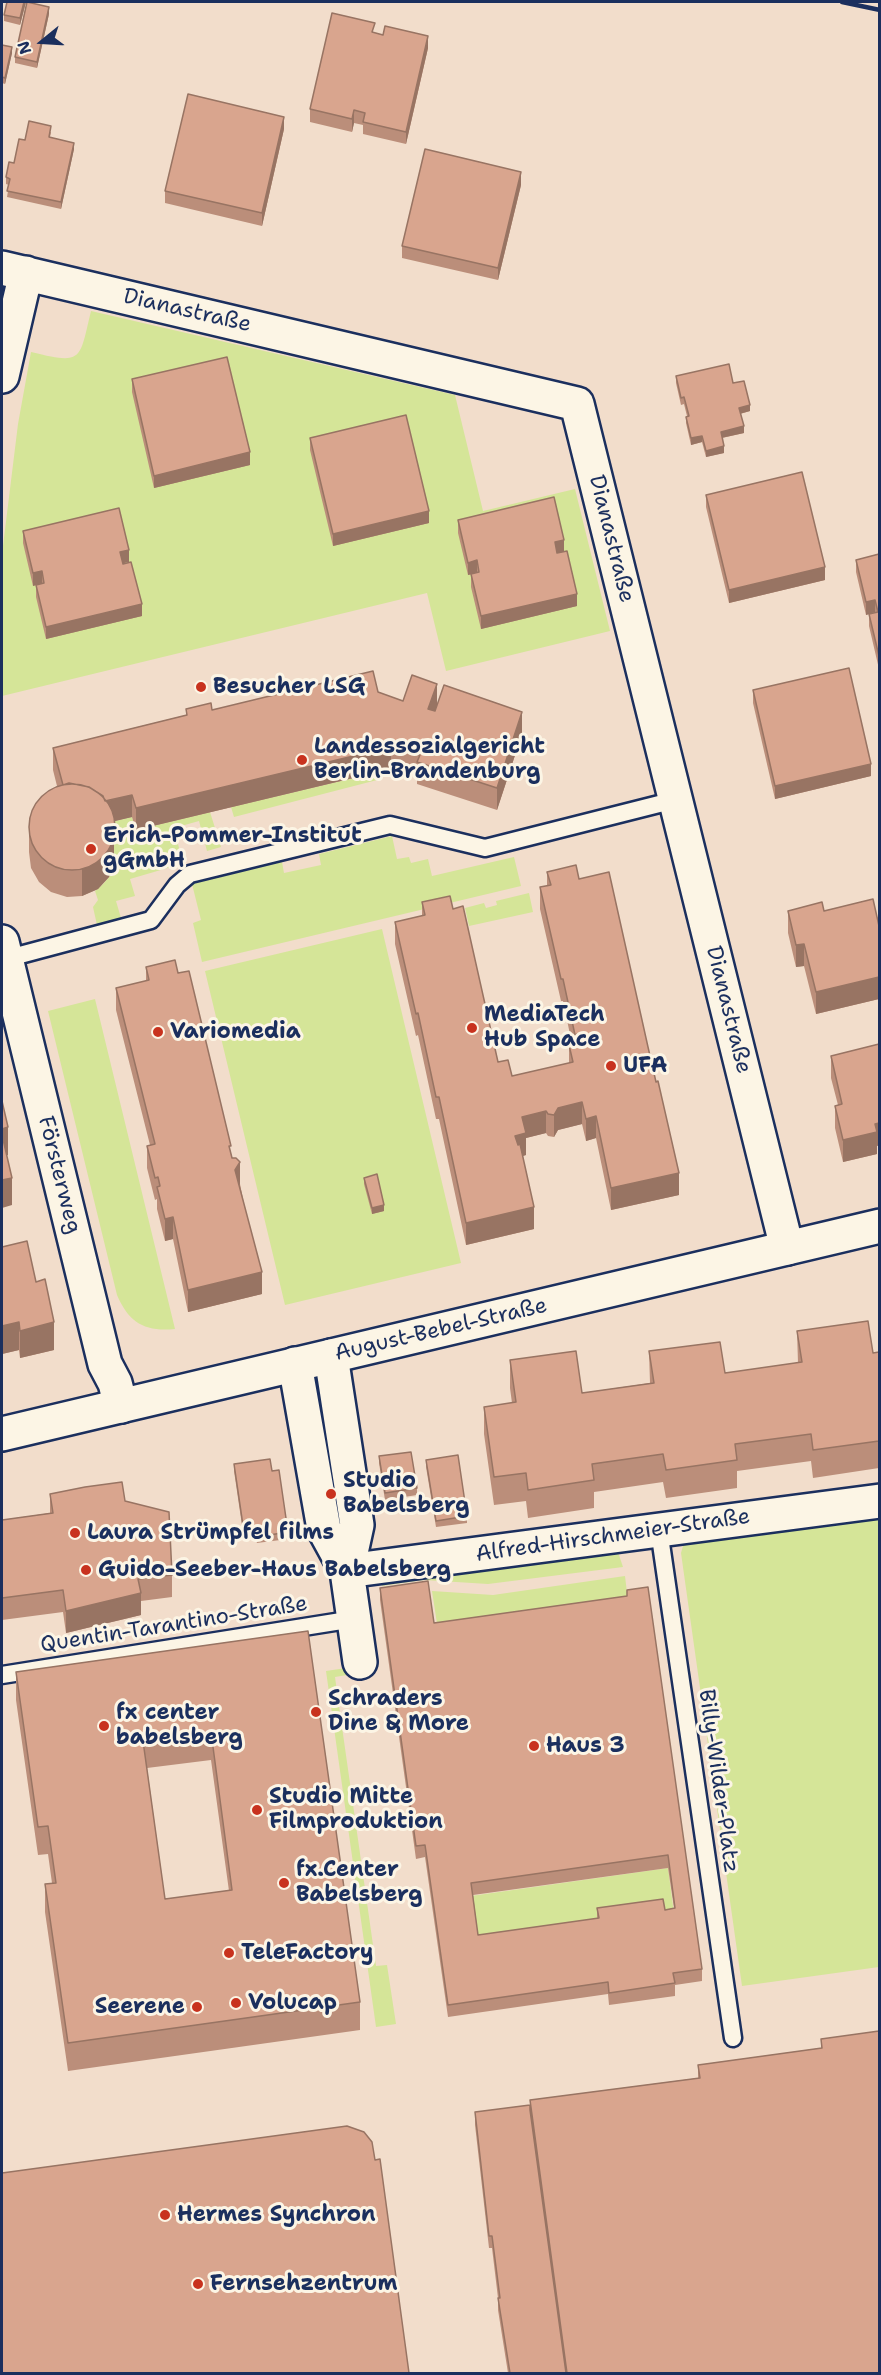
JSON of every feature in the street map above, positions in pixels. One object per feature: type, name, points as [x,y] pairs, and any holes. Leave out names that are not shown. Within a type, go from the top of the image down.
[{"type":"street","points":[[2,376],[14,271]]},
{"type":"street","name":"Dianastraße","points":[[14,271],[577,404],[787,1248]]},
{"type":"street","name":"Försterweg","points":[[3,950],[105,1364],[115,1383],[121,1406]]},
{"type":"street","name":"August-Bebel-Straße","points":[[2,1434],[879,1226]]},
{"type":"street","points":[[331,1356],[357,1525],[347,1571]]},
{"type":"street","points":[[295,1364],[324,1529],[347,1571],[360,1662]]},
{"type":"street","name":"Alfred-Hirschmeier-Straße","points":[[347,1571],[879,1500]]},
{"type":"lane","points":[[3,950],[151,920],[177,885],[190,874],[390,825],[485,848],[675,800]]},
{"type":"lane","name":"Billy-Wilder-Platz","points":[[659,1530],[733,2038]]},
{"type":"lane","name":"Quentin-Tarantino-Straße","points":[[2,1675],[354,1619]]},
{"type":"green space","points":[[91,311],[455,395],[483,511],[575,489],[610,631],[446,671],[427,593],[2,696],[2,554],[18,424],[31,352],[61,358],[76,355],[81,349]]},
{"type":"green space","points":[[379,772],[381,779],[234,817],[231,807]]},
{"type":"green space","points":[[210,812],[221,847],[207,851],[199,821],[174,828],[179,848],[178,862],[171,867],[130,879],[135,896],[116,901],[121,918],[97,925],[93,907],[98,900],[95,891],[110,875],[114,859],[114,851],[103,824],[132,817],[136,830]]},
{"type":"green space","points":[[392,836],[397,859],[409,857],[411,863],[428,859],[432,876],[514,857],[521,886],[202,962],[193,923],[201,920],[192,884],[282,862],[284,873],[321,865],[319,854]]},
{"type":"green space","points":[[529,893],[533,912],[469,926],[465,908],[484,903],[486,908],[497,905],[496,901]]},
{"type":"green space","points":[[382,929],[461,1263],[285,1305],[205,971]]},
{"type":"green space","points":[[95,999],[175,1329],[155,1329],[139,1324],[127,1313],[117,1295],[48,1011]]},
{"type":"green space","points":[[879,1516],[879,1967],[742,1986],[681,1553],[683,1546],[690,1542]]},
{"type":"green space","points":[[618,1552],[623,1567],[488,1584],[424,1580],[382,1586],[380,1574]]},
{"type":"green space","points":[[625,1576],[628,1601],[438,1630],[432,1591],[493,1595]]},
{"type":"green space","points":[[346,1668],[347,1675],[335,1677],[340,1713],[376,1966],[387,1965],[396,2024],[376,2027],[326,1671]]},
{"type":"green space","points":[[668,1868],[675,1921],[478,1948],[471,1896]]},
{"type":"building","points":[[7,2],[24,2],[20,18],[4,15]]},
{"type":"building","points":[[27,2],[49,7],[37,62],[15,57]]},
{"type":"building","points":[[332,13],[375,23],[372,32],[383,35],[385,26],[428,36],[406,132],[363,122],[365,113],[354,110],[352,119],[310,109]]},
{"type":"building","points":[[2,45],[12,47],[5,78],[2,77]]},
{"type":"building","points":[[188,94],[284,117],[262,213],[165,191]]},
{"type":"building","points":[[29,121],[51,126],[49,137],[74,143],[61,202],[7,191],[10,179],[6,177],[9,162],[14,163],[19,139],[25,140]]},
{"type":"building","points":[[425,149],[521,172],[498,268],[402,246]]},
{"type":"building","points":[[227,357],[250,452],[154,476],[132,379]]},
{"type":"building","points":[[729,364],[733,383],[744,381],[750,405],[739,408],[744,426],[721,432],[724,446],[706,451],[702,436],[691,438],[686,417],[689,416],[684,397],[681,398],[676,376]]},
{"type":"building","points":[[406,415],[429,511],[333,534],[310,438]]},
{"type":"building","points":[[802,472],[825,567],[729,590],[706,495]]},
{"type":"building","points":[[554,497],[564,540],[555,542],[557,553],[567,551],[577,594],[481,616],[471,574],[479,572],[477,560],[468,563],[458,520]]},
{"type":"building","points":[[119,508],[129,550],[120,552],[123,564],[131,562],[142,604],[46,627],[36,585],[44,583],[42,571],[33,573],[23,531]]},
{"type":"building","points":[[879,554],[879,656],[869,614],[878,612],[875,600],[866,602],[856,560]]},
{"type":"building","points":[[849,668],[871,764],[775,786],[753,690]]},
{"type":"building","name":"Landessozialgericht Berlin-Brandenburg","points":[[373,671],[378,692],[403,701],[412,675],[437,684],[428,709],[435,711],[444,685],[522,712],[497,788],[417,762],[420,755],[391,745],[391,747],[136,808],[132,795],[105,801],[103,796],[89,787],[69,783],[63,785],[53,748],[187,715],[186,709],[211,703],[212,710]]},
{"type":"building","points":[[72,784],[88,788],[102,797],[111,811],[115,827],[111,843],[102,857],[88,866],[72,870],[56,866],[42,857],[33,843],[29,827],[33,811],[42,797],[56,788]]},
{"type":"building","name":"UFA","points":[[576,865],[579,879],[609,872],[679,1173],[611,1188],[596,1116],[586,1119],[582,1102],[558,1108],[554,1115],[546,1111],[522,1117],[526,1133],[515,1136],[518,1145],[520,1144],[534,1207],[466,1223],[439,1097],[436,1097],[395,922],[425,915],[422,902],[450,896],[453,909],[463,906],[498,1062],[508,1060],[512,1076],[573,1062],[569,1045],[579,1043],[577,1034],[575,1035],[563,979],[561,979],[540,887],[551,885],[547,872]]},
{"type":"building","points":[[873,899],[879,926],[879,977],[816,992],[804,944],[796,945],[788,911],[822,902],[824,911]]},
{"type":"building","points":[[175,960],[178,973],[189,971],[232,1158],[240,1162],[235,1170],[262,1272],[188,1290],[173,1217],[165,1219],[157,1187],[160,1186],[158,1177],[155,1178],[147,1146],[155,1144],[116,988],[149,980],[146,967]]},
{"type":"building","points":[[879,1044],[879,1123],[875,1124],[877,1132],[843,1140],[835,1106],[842,1104],[831,1056]]},
{"type":"building","points":[[2,1101],[8,1127],[2,1129]]},
{"type":"building","points":[[2,1135],[12,1178],[2,1180]]},
{"type":"building","points":[[377,1174],[384,1205],[372,1208],[364,1178]]},
{"type":"building","points":[[27,1241],[36,1282],[45,1279],[54,1322],[20,1331],[19,1322],[2,1326],[2,1247]]},
{"type":"building","points":[[868,1321],[873,1353],[879,1352],[879,1441],[813,1450],[811,1434],[735,1444],[737,1460],[666,1470],[663,1454],[592,1464],[594,1480],[528,1490],[526,1473],[494,1477],[484,1407],[516,1402],[510,1360],[576,1351],[582,1393],[654,1383],[649,1351],[720,1342],[725,1373],[802,1362],[797,1331]]},
{"type":"building","points":[[411,1452],[417,1488],[385,1493],[379,1456]]},
{"type":"building","points":[[458,1455],[467,1516],[436,1521],[426,1460]]},
{"type":"building","points":[[270,1459],[272,1471],[279,1470],[288,1532],[257,1537],[255,1531],[244,1532],[234,1464]]},
{"type":"building","name":"Guido-Seeber-Haus Babelsberg","points":[[122,1482],[125,1501],[169,1512],[172,1575],[138,1579],[141,1593],[66,1611],[63,1590],[2,1598],[2,1520],[53,1513],[50,1494]]},
{"type":"building","name":"Haus 3","points":[[428,1581],[434,1623],[627,1596],[627,1590],[648,1587],[702,1969],[673,1973],[675,1983],[609,1993],[608,1982],[448,2005],[425,1845],[416,1846],[380,1588]],"holes":[[[668,1855],[675,1908],[665,1910],[663,1899],[597,1908],[599,1918],[478,1935],[471,1883]]]},
{"type":"building","name":"fx.Center Babelsberg","points":[[308,1631],[360,2002],[68,2043],[45,1884],[56,1883],[48,1826],[38,1827],[16,1672]],"holes":[[[211,1732],[232,1890],[165,1899],[143,1741]]]},
{"type":"building","points":[[879,2031],[879,2373],[567,2373],[530,2100],[700,2078],[698,2065],[822,2048],[821,2039]]},
{"type":"building","points":[[530,2105],[566,2373],[510,2373],[498,2298],[500,2298],[492,2236],[489,2236],[475,2112]]},
{"type":"building","name":"Fernsehzentrum","points":[[347,2126],[364,2132],[372,2142],[375,2160],[380,2159],[409,2373],[2,2373],[2,2173]]},
{"type":"railway","points":[[842,2],[880,10]]},
{"type":"place","name":"Besucher LSG","points":[[201,687]]},
{"type":"place","name":"Landessozialgericht Berlin-Brandenburg","points":[[302,760]]},
{"type":"place","name":"Erich-Pommer-Institut gGmbH","points":[[91,849]]},
{"type":"place","name":"MediaTech Hub Space","points":[[472,1028]]},
{"type":"place","name":"Variomedia","points":[[158,1032]]},
{"type":"place","name":"UFA","points":[[611,1066]]},
{"type":"place","name":"Studio Babelsberg","points":[[331,1494]]},
{"type":"place","name":"Laura Strümpfel films","points":[[75,1533]]},
{"type":"place","name":"Guido-Seeber-Haus Babelsberg","points":[[86,1570]]},
{"type":"place","name":"Schraders Dine & More","points":[[316,1712]]},
{"type":"place","name":"fx center babelsberg","points":[[104,1726]]},
{"type":"place","name":"Haus 3","points":[[534,1746]]},
{"type":"place","name":"Studio Mitte Filmproduktion","points":[[257,1810]]},
{"type":"place","name":"fx.Center Babelsberg","points":[[284,1883]]},
{"type":"place","name":"TeleFactory","points":[[229,1953]]},
{"type":"place","name":"Volucap","points":[[236,2003]]},
{"type":"place","name":"Seerene","points":[[197,2007]]},
{"type":"place","name":"Hermes Synchron","points":[[165,2215]]},
{"type":"place","name":"Fernsehzentrum","points":[[198,2284]]}]
